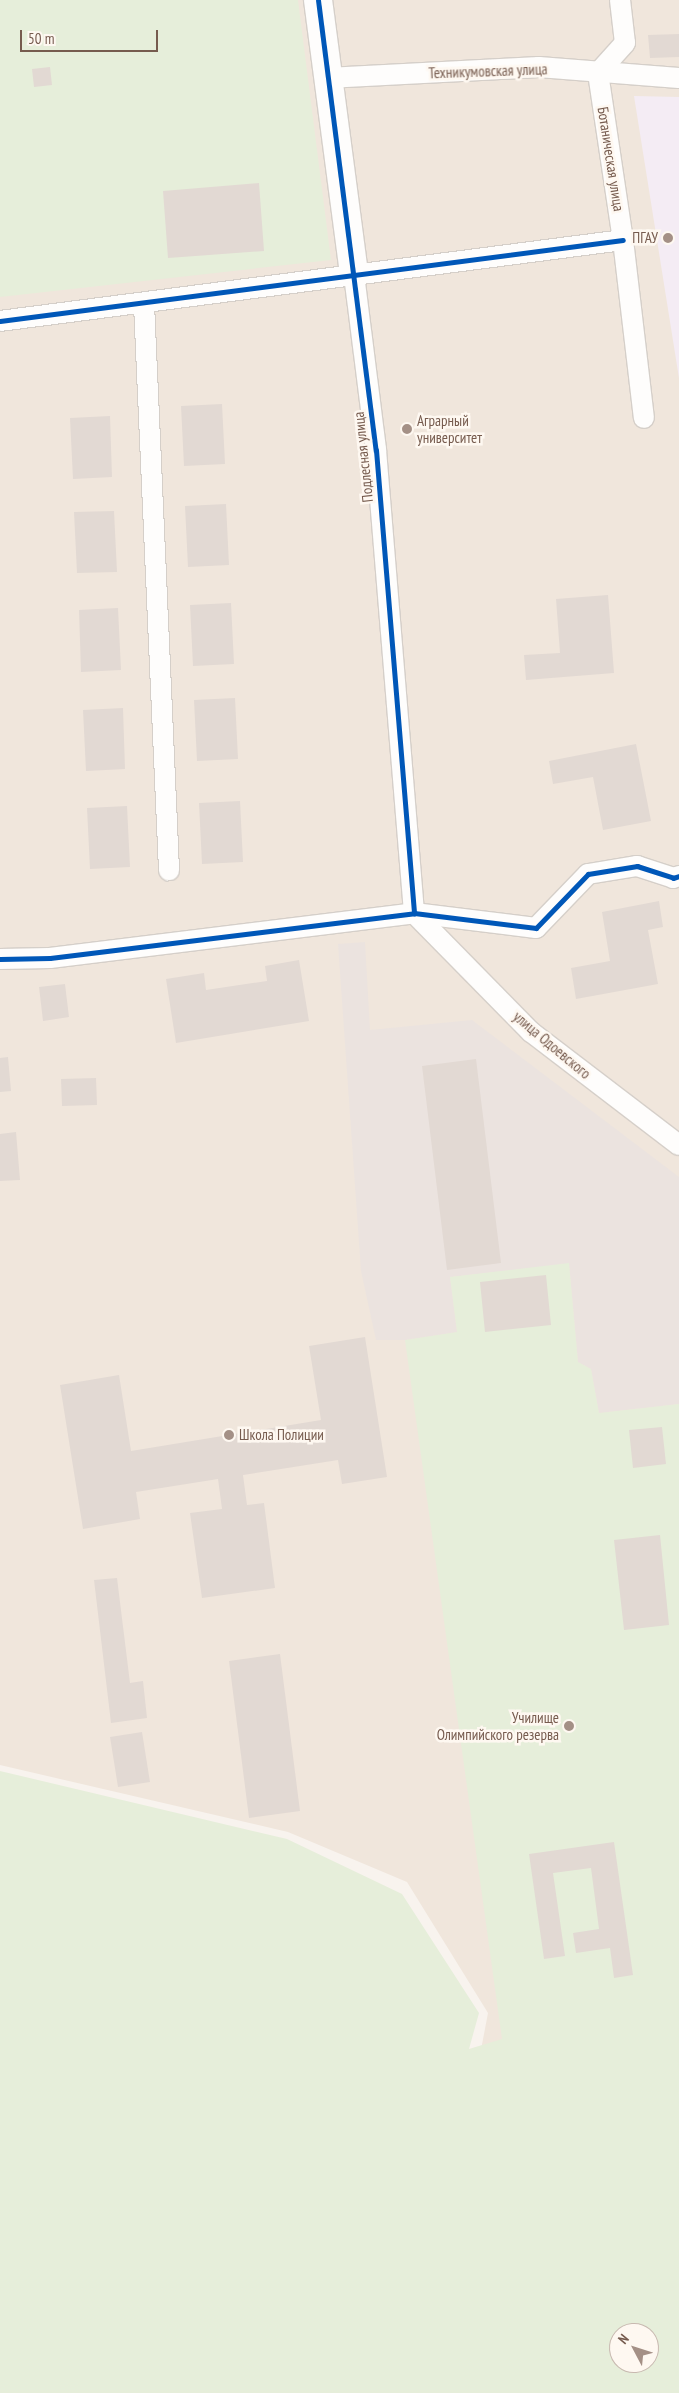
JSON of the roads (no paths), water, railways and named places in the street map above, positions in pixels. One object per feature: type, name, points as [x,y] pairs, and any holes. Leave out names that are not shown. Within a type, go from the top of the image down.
[{"type":"street","name":"Подлесная улица","points":[[318,0],[376,450],[414,913]]},
{"type":"street","points":[[598,73],[625,43],[620,0]]},
{"type":"street","name":"Техникумовская улица","points":[[327,78],[539,67],[679,78]]},
{"type":"street","name":"Ботаническая улица","points":[[598,73],[623,240],[644,418]]},
{"type":"street","points":[[0,321],[144,304],[623,240]]},
{"type":"street","points":[[144,304],[170,870]]},
{"type":"street","points":[[0,959],[50,958],[414,913],[536,928],[588,874],[637,866],[673,878],[679,876]]},
{"type":"street","name":"улица Одоевского","points":[[414,913],[531,1032],[679,1145]]},
{"type":"place","name":"ПГАУ","points":[[668,238]]},
{"type":"place","name":"Аграрный университет","points":[[407,429]]},
{"type":"place","name":"Школа Полиции","points":[[229,1435]]},
{"type":"place","name":"Училище Олимпийского резерва","points":[[569,1726]]}]
